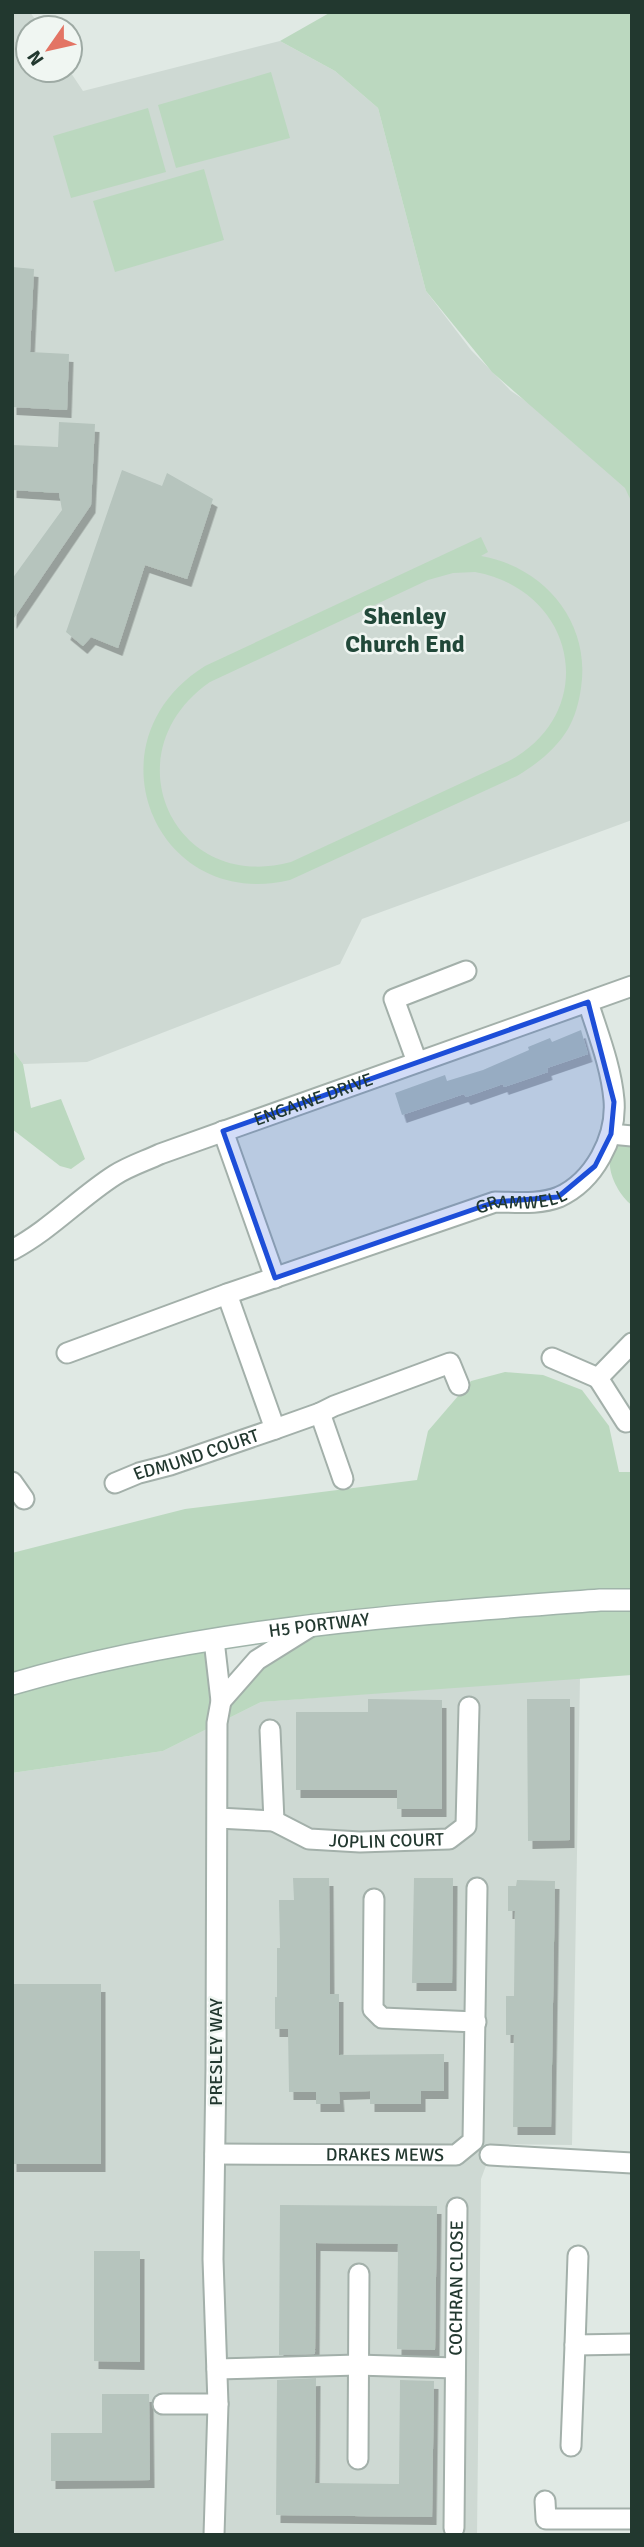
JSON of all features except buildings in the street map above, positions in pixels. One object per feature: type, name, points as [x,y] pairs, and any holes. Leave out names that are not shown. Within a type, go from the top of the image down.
[{"type":"street","points":[[417,1062],[394,999],[466,971]]},
{"type":"street","name":"ENGAINE DRIVE","points":[[12,1250],[36,1238],[65,1212],[116,1175],[160,1154],[632,986]]},
{"type":"street","name":"GRAMWELL","points":[[67,1353],[227,1294],[495,1202],[533,1202],[558,1197],[583,1181],[595,1166],[611,1134],[614,1102],[607,1063],[588,1002]]},
{"type":"street","points":[[223,1131],[275,1278]]},
{"type":"street","points":[[611,1134],[632,1136]]},
{"type":"street","name":"EDMUND COURT","points":[[227,1294],[275,1429]]},
{"type":"street","points":[[597,1378],[632,1343]]},
{"type":"street","name":"EDMUND COURT","points":[[115,1483],[320,1413],[449,1357],[458,1385]]},
{"type":"street","points":[[552,1358],[597,1378],[626,1422]]},
{"type":"street","points":[[320,1413],[343,1479]]},
{"type":"street","points":[[12,1482],[24,1499]]},
{"type":"street","name":"H5 PORTWAY","points":[[12,1684],[130,1654],[314,1624],[600,1600],[632,1600]]},
{"type":"street","points":[[221,1701],[257,1660],[314,1624]]},
{"type":"street","name":"PRESLEY WAY","points":[[214,1640],[221,1701],[217,1723],[213,2259],[218,2404],[214,2535]]},
{"type":"street","name":"JOPLIN COURT","points":[[218,1818],[274,1821],[309,1839],[360,1842],[449,1839],[466,1826],[469,1707]]},
{"type":"street","points":[[270,1730],[274,1821]]},
{"type":"street","name":"DRAKES MEWS","points":[[215,2154],[456,2155],[473,2141],[477,1888]]},
{"type":"street","points":[[374,1899],[373,2009],[382,2018],[476,2022]]},
{"type":"street","points":[[490,2155],[632,2163]]},
{"type":"street","name":"COCHRAN CLOSE","points":[[454,2528],[457,2208]]},
{"type":"street","points":[[571,2446],[578,2256]]},
{"type":"street","points":[[358,2459],[359,2274]]},
{"type":"street","points":[[575,2345],[632,2344]]},
{"type":"street","name":"COCHRAN CLOSE","points":[[217,2369],[357,2365],[455,2368]]},
{"type":"street","points":[[163,2404],[218,2404]]},
{"type":"street","points":[[545,2518],[632,2519]]},
{"type":"highlighted area","points":[[588,1002],[614,1102],[611,1134],[595,1166],[558,1197],[495,1202],[275,1278],[223,1131]]},
{"type":"shaded area","points":[[12,12],[31,14],[14,14],[14,84],[78,84],[83,91],[280,41],[335,71],[378,108],[426,291],[471,350],[511,391],[586,442],[626,488],[632,503],[632,820],[362,919],[340,964],[87,1062],[23,1064],[12,1049]]},
{"type":"shaded area","points":[[580,1677],[572,2145],[494,2144],[481,2179],[477,2535],[12,2535],[12,1773],[163,1751],[261,1702]]},
{"type":"green space","points":[[331,12],[632,12],[632,503],[625,488],[492,372],[426,291],[378,108],[335,71],[280,41]]},
{"type":"green space","points":[[271,72],[290,138],[176,168],[158,105]]},
{"type":"green space","points":[[148,108],[166,172],[71,198],[53,136]]},
{"type":"green space","points":[[204,169],[224,240],[115,272],[93,201]]},
{"type":"green space","points":[[481,537],[488,552],[481,556],[504,562],[525,572],[543,585],[558,601],[570,620],[578,641],[582,664],[579,699],[568,729],[539,761],[517,776],[290,880],[243,883],[203,871],[172,846],[152,813],[144,775],[149,736],[169,698],[205,666]],"holes":[[[475,572],[509,583],[536,602],[554,627],[564,654],[565,684],[557,713],[538,739],[509,761],[291,862],[249,866],[214,857],[187,838],[168,810],[160,778],[163,744],[180,711],[210,682],[428,580],[453,573]]]},
{"type":"green space","points":[[12,1049],[23,1064],[31,1108],[61,1099],[85,1159],[71,1169],[60,1166],[12,1129]]},
{"type":"green space","points":[[616,1143],[632,1145],[632,1205],[619,1191],[611,1172],[610,1160]]},
{"type":"green space","points":[[505,1372],[543,1375],[582,1390],[609,1426],[619,1472],[632,1472],[632,1675],[261,1702],[163,1751],[12,1773],[12,1553],[185,1509],[417,1480],[428,1431],[471,1381]],"holes":[[[312,1625],[221,1700],[214,1640]]]},
{"type":"district","name":"Shenley Church End","points":[[405,630]]}]
